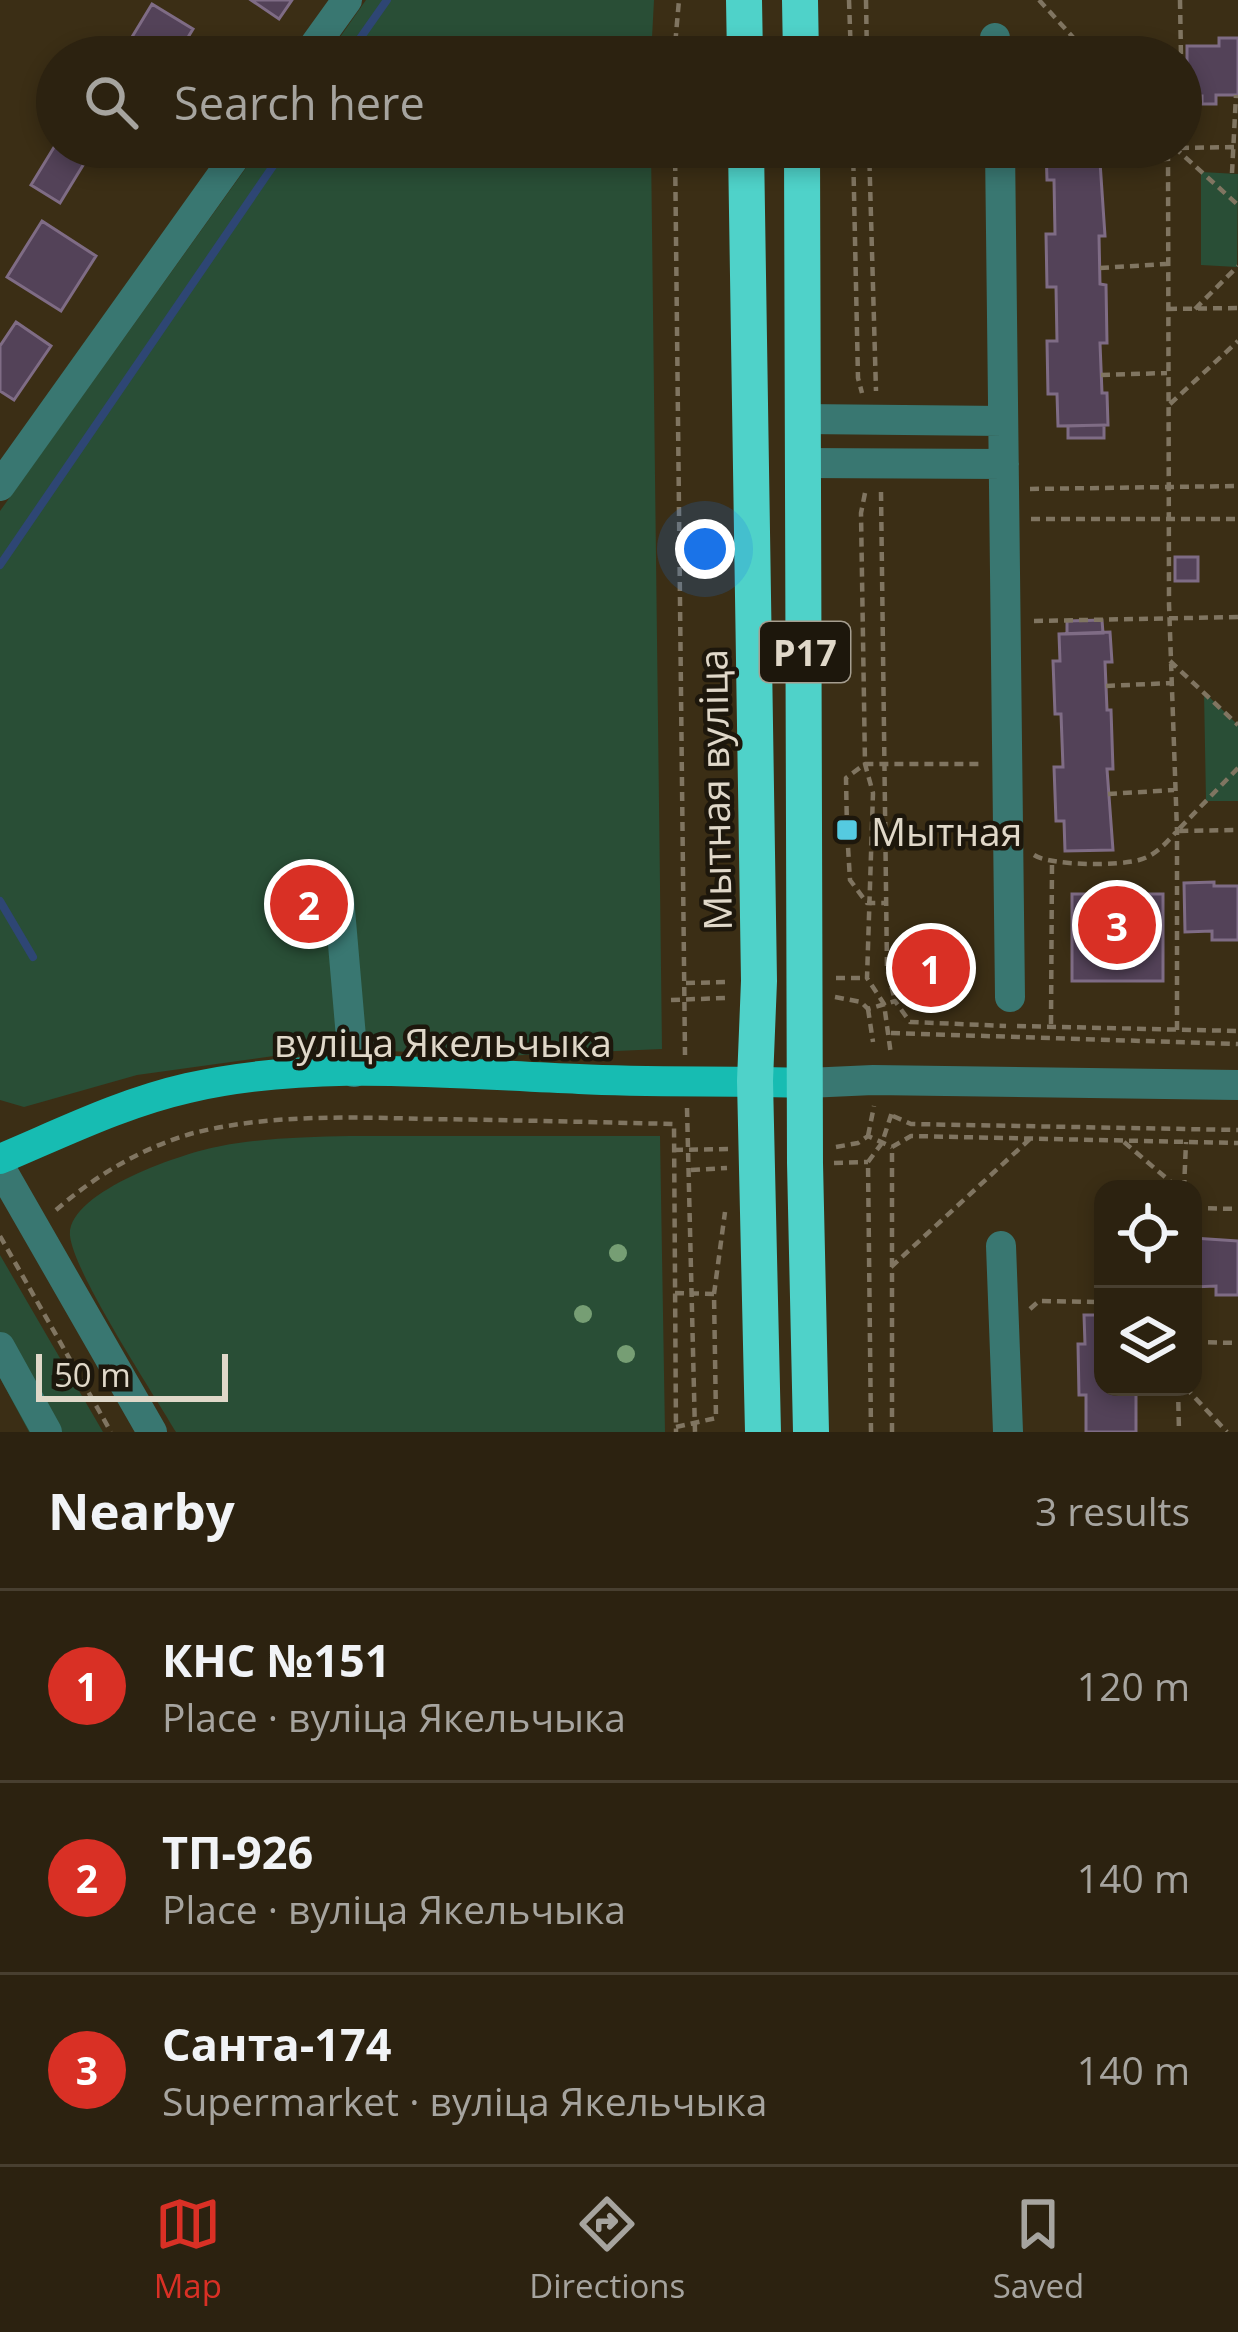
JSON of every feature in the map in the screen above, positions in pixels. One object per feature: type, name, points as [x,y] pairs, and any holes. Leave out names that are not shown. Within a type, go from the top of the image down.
[{"type":"highway","points":[[744,0],[745,36]]},
{"type":"highway","points":[[800,0],[801,36]]},
{"type":"highway","name":"Мытная вуліца","points":[[746,168],[763,1432]]},
{"type":"highway","name":"Р17","points":[[802,168],[811,1432]]},
{"type":"main road","name":"вуліца Якельчыка","points":[[0,1163],[132,1103],[191,1087],[354,1072],[807,1083]]},
{"type":"street","points":[[321,36],[347,0]]},
{"type":"street","points":[[0,486],[227,168]]},
{"type":"street","points":[[1000,168],[1009,481],[1010,997]]},
{"type":"street","points":[[804,419],[1004,421]]},
{"type":"street","points":[[805,463],[875,463],[1009,481]]},
{"type":"street","points":[[339,898],[354,1072]]},
{"type":"street","points":[[807,1083],[1238,1085]]},
{"type":"street","points":[[0,1163],[152,1432]]},
{"type":"street","points":[[1000,1246],[1008,1432]]},
{"type":"street","points":[[0,1347],[47,1432]]},
{"type":"path","points":[[676,36],[679,0]]},
{"type":"path","points":[[850,0],[851,36]]},
{"type":"path","points":[[866,0],[867,36]]},
{"type":"path","points":[[1040,0],[1072,36]]},
{"type":"path","points":[[1180,0],[1181,36]]},
{"type":"path","points":[[1232,173],[1236,95]]},
{"type":"path","points":[[1202,147],[1234,147]]},
{"type":"path","points":[[675,168],[686,999]]},
{"type":"path","points":[[853,168],[858,378],[873,422]]},
{"type":"path","points":[[869,168],[873,422]]},
{"type":"path","points":[[1168,168],[1169,618],[1177,831],[1177,1030]]},
{"type":"path","points":[[1198,168],[1238,205]]},
{"type":"path","points":[[1100,268],[1166,264]]},
{"type":"path","points":[[1195,309],[1238,266]]},
{"type":"path","points":[[1168,309],[1238,308]]},
{"type":"path","points":[[1169,404],[1238,341]]},
{"type":"path","points":[[1101,375],[1169,373]]},
{"type":"path","points":[[875,463],[860,513],[865,764],[873,793],[867,978],[884,1004]]},
{"type":"path","points":[[875,463],[886,968],[895,1001],[910,1022],[1238,1031]]},
{"type":"path","points":[[1238,486],[1009,481],[1020,514],[1034,520],[1238,519]]},
{"type":"path","points":[[1024,628],[1036,620],[1238,617]]},
{"type":"path","points":[[1170,661],[1238,725]]},
{"type":"path","points":[[1106,686],[1171,683]]},
{"type":"path","points":[[867,903],[850,880],[846,778],[865,764],[1006,763]]},
{"type":"path","points":[[1029,847],[1037,858],[1052,862],[1139,860],[1157,851],[1238,768]]},
{"type":"path","points":[[1108,794],[1176,790]]},
{"type":"path","points":[[806,832],[847,830]]},
{"type":"path","points":[[1177,831],[1238,830]]},
{"type":"path","points":[[1051,1027],[1052,862]]},
{"type":"path","points":[[867,903],[888,903]]},
{"type":"path","points":[[829,996],[861,1002],[868,1010],[873,1042]]},
{"type":"path","points":[[671,1000],[728,998]]},
{"type":"path","points":[[868,1010],[895,1001]]},
{"type":"path","points":[[891,1033],[1238,1044]]},
{"type":"path","points":[[831,1148],[868,1136],[875,1102]]},
{"type":"path","points":[[893,1116],[911,1124],[1238,1130]]},
{"type":"path","points":[[36,1227],[88,1181],[191,1134],[253,1124],[377,1118],[674,1124],[676,1429],[716,1418],[713,1294],[725,1210]]},
{"type":"path","points":[[868,1136],[892,1147]]},
{"type":"path","points":[[892,1147],[911,1136],[1238,1143]]},
{"type":"path","points":[[891,1267],[1031,1138]]},
{"type":"path","points":[[1122,1140],[1170,1180]]},
{"type":"path","points":[[1182,1180],[1186,1142]]},
{"type":"path","points":[[872,1432],[868,1162],[882,1143]]},
{"type":"path","points":[[892,1147],[892,1432]]},
{"type":"path","points":[[674,1150],[729,1148],[731,1168]]},
{"type":"path","points":[[691,1151],[695,1432]]},
{"type":"path","points":[[1202,1208],[1238,1209]]},
{"type":"path","points":[[0,1236],[111,1432]]},
{"type":"path","points":[[675,1293],[713,1294]]},
{"type":"path","points":[[1024,1315],[1039,1301],[1094,1302]]},
{"type":"path","points":[[1202,1342],[1238,1343]]},
{"type":"path","points":[[1179,1432],[1181,1396]]},
{"type":"path","points":[[1190,1396],[1227,1432]]},
{"type":"green space","points":[[366,0],[654,0],[652,36],[341,36]]},
{"type":"green space","points":[[246,168],[651,168],[662,1049],[503,1056],[388,1051],[274,1056],[137,1075],[24,1107],[0,1100],[0,511]]},
{"type":"green space","points":[[1201,172],[1238,174],[1237,267],[1201,265]]},
{"type":"green space","points":[[1204,692],[1238,725],[1238,801],[1206,801]]},
{"type":"green space","points":[[350,1136],[660,1136],[665,1432],[176,1432],[85,1277],[70,1236],[74,1220],[107,1190],[182,1156],[253,1141]]},
{"type":"green space","points":[[0,1255],[103,1432],[29,1432],[0,1378]]},
{"type":"building","points":[[251,0],[292,0],[279,19]]},
{"type":"building","points":[[152,4],[193,29],[189,36],[133,36]]},
{"type":"building","points":[[1219,38],[1238,38],[1238,95],[1216,95],[1216,104],[1202,104],[1202,46],[1219,46]]},
{"type":"building","points":[[41,168],[81,168],[60,203],[31,185]]},
{"type":"building","points":[[1047,168],[1100,168],[1105,236],[1099,236],[1100,284],[1106,285],[1107,343],[1100,343],[1108,425],[1058,426],[1057,394],[1048,394],[1047,341],[1057,341],[1056,287],[1047,287],[1046,234],[1055,234],[1054,180],[1047,180]]},
{"type":"building","points":[[42,221],[96,256],[61,311],[7,277]]},
{"type":"building","points":[[16,322],[51,346],[14,400],[0,391],[0,346]]},
{"type":"building","points":[[1104,425],[1104,438],[1068,438],[1068,426]]},
{"type":"building","points":[[1175,557],[1198,557],[1198,581],[1175,581]]},
{"type":"building","points":[[1102,620],[1103,633],[1067,634],[1067,621]]},
{"type":"building","points":[[1110,632],[1112,662],[1105,662],[1107,710],[1111,710],[1113,769],[1107,769],[1113,850],[1065,851],[1064,821],[1056,821],[1054,767],[1063,767],[1053,661],[1060,661],[1059,634]]},
{"type":"building","points":[[1214,882],[1214,886],[1238,886],[1238,940],[1212,940],[1212,931],[1185,932],[1184,883]]},
{"type":"building","points":[[297,890],[320,890],[319,919],[298,918]]},
{"type":"building","points":[[1072,894],[1163,894],[1163,981],[1072,981]]},
{"type":"building","points":[[922,959],[941,959],[940,977],[922,977]]},
{"type":"building","points":[[1202,1239],[1238,1241],[1238,1295],[1216,1295],[1216,1286],[1202,1287]]},
{"type":"building","points":[[1084,1315],[1094,1315],[1094,1396],[1136,1396],[1136,1432],[1086,1432],[1086,1395],[1079,1395],[1078,1344],[1085,1344]]},
{"type":"waterway","points":[[362,36],[387,0]]},
{"type":"waterway","points":[[0,565],[272,168]]},
{"type":"waterway","points":[[0,901],[33,957]]},
{"type":"place","name":"Мытная","points":[[847,830]]},
{"type":"place","name":"ТП-926","points":[[309,904]]},
{"type":"place","name":"Санта-174","points":[[1117,925]]},
{"type":"place","name":"КНС №151","points":[[931,968]]}]
